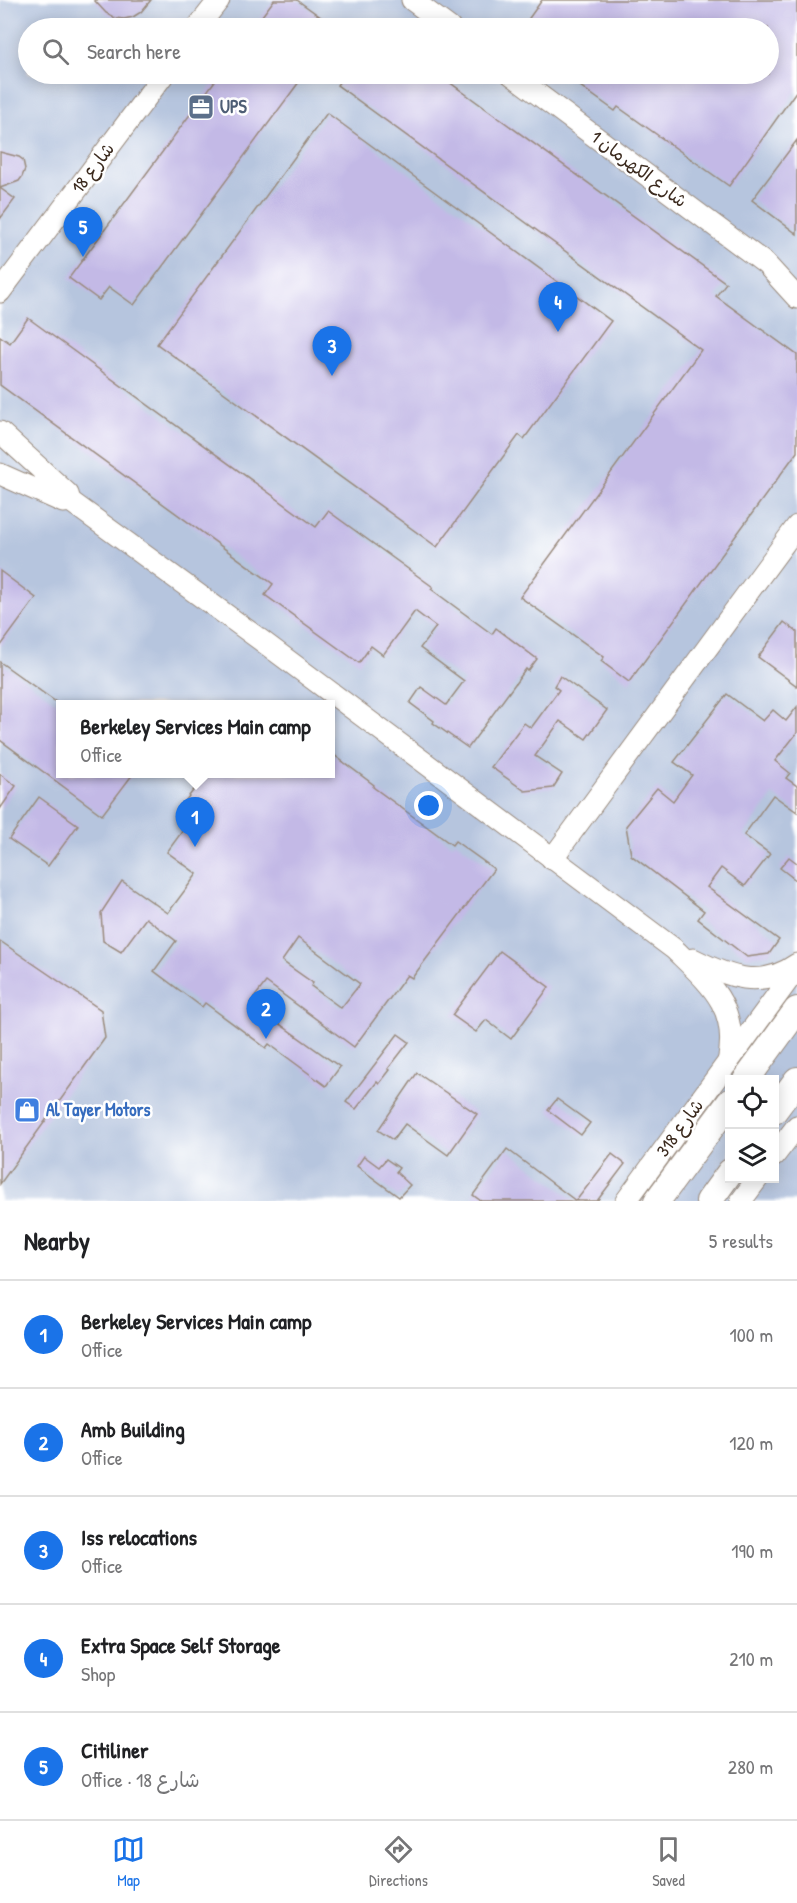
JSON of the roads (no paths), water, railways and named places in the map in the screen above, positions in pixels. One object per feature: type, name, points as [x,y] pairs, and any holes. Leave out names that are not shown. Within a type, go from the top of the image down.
[{"type":"main road","points":[[737,1071],[797,1010]]},
{"type":"main road","points":[[779,1104],[797,1080]]},
{"type":"main road","points":[[657,1201],[725,1108]]},
{"type":"main road","points":[[709,1201],[725,1178]]},
{"type":"street","points":[[205,18],[219,0]]},
{"type":"street","points":[[412,0],[436,18]]},
{"type":"street","name":"شارع 18","points":[[0,292],[156,84]]},
{"type":"street","name":"شارع الكهرمان 1","points":[[524,84],[766,264],[797,297]]},
{"type":"street","name":"شارع الكهرمان 1","points":[[766,264],[797,278]]},
{"type":"street","points":[[0,432],[68,494],[70,501],[262,641],[674,949],[712,987],[726,1010],[737,1071]]},
{"type":"street","points":[[0,474],[63,502],[70,501]]},
{"type":"street","points":[[552,859],[797,525]]},
{"type":"street","points":[[674,949],[725,975],[741,978],[758,979],[774,976],[797,966]]},
{"type":"street","name":"شارع 318","points":[[626,1201],[737,1071],[797,966]]},
{"type":"street","points":[[779,1149],[797,1126]]},
{"type":"street","points":[[741,1201],[755,1183]]},
{"type":"place","name":"UPS","points":[[201,107]]},
{"type":"place","name":"Citiliner","points":[[83,257]]},
{"type":"place","name":"Extra Space Self Storage","points":[[558,332]]},
{"type":"place","name":"Iss relocations","points":[[332,376]]},
{"type":"place","name":"Berkeley Services Main camp","points":[[195,847]]},
{"type":"place","name":"Amb Building","points":[[266,1039]]},
{"type":"place","name":"Al Tayer Motors","points":[[27,1110]]}]
